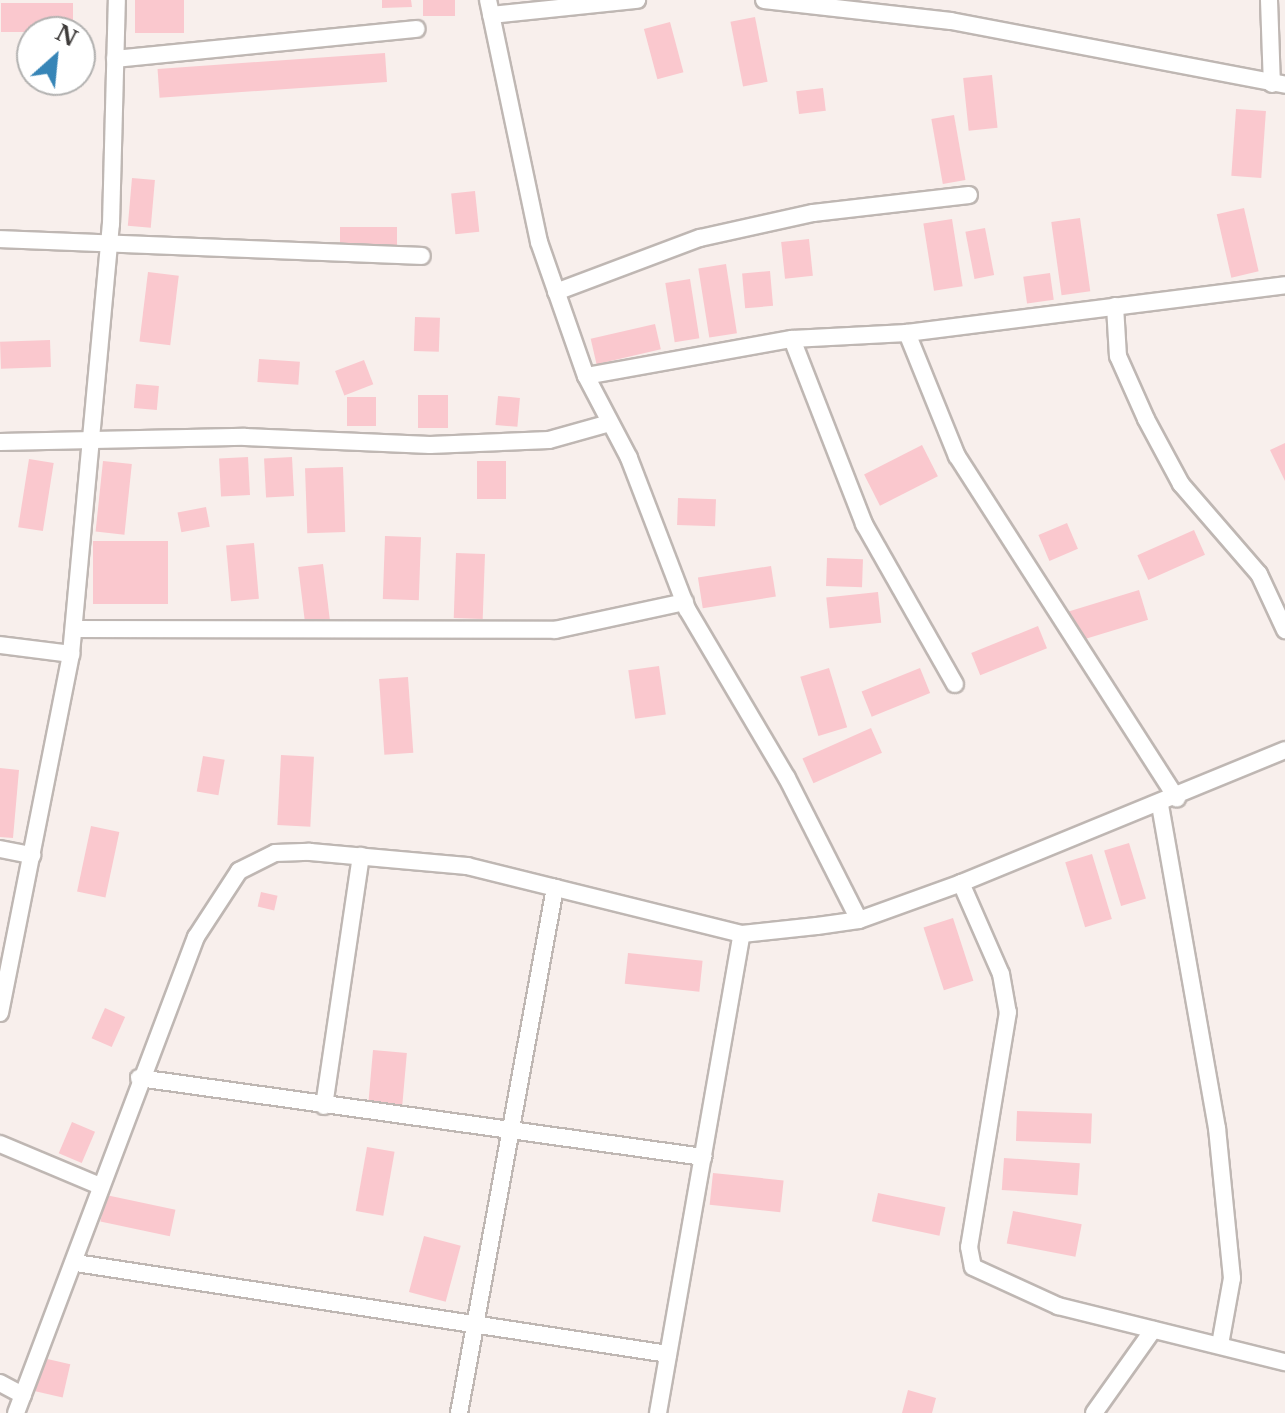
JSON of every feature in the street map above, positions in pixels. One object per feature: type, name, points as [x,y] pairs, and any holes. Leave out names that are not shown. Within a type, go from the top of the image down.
[{"type":"street","points":[[0,1013],[74,629],[110,245],[117,0]]},
{"type":"street","points":[[637,0],[490,8],[556,292],[586,376],[610,423],[685,602],[859,920]]},
{"type":"street","points":[[764,0],[951,21],[1278,85],[1269,0]]},
{"type":"street","points":[[115,59],[417,29]]},
{"type":"street","points":[[556,292],[700,238],[813,213],[969,195]]},
{"type":"street","points":[[0,239],[422,256]]},
{"type":"street","points":[[586,376],[792,339],[907,333],[1285,285]]},
{"type":"street","points":[[1115,306],[1118,356],[1146,419],[1181,484],[1259,574],[1285,630]]},
{"type":"street","points":[[907,333],[957,456],[1177,799]]},
{"type":"street","points":[[792,339],[864,524],[955,684]]},
{"type":"street","points":[[0,442],[91,439],[430,445],[549,440],[610,423]]},
{"type":"street","points":[[74,629],[555,630],[685,602]]},
{"type":"street","points":[[0,645],[71,654]]},
{"type":"street","points":[[16,1413],[76,1263],[139,1078],[196,937],[239,871],[275,853],[361,856],[467,866],[742,934],[859,920],[1177,799],[1285,750]]},
{"type":"street","points":[[1160,805],[1217,1128],[1232,1278],[1220,1345]]},
{"type":"street","points":[[0,849],[32,855]]},
{"type":"street","points":[[324,1106],[361,856]]},
{"type":"street","points":[[961,883],[1001,974],[1008,1012],[969,1247],[973,1267],[1058,1306],[1285,1362]]},
{"type":"street","points":[[459,1413],[508,1131],[555,888]]},
{"type":"street","points":[[658,1413],[742,934]]},
{"type":"street","points":[[139,1078],[703,1157]]},
{"type":"street","points":[[0,1144],[100,1186]]},
{"type":"street","points":[[76,1263],[668,1354]]},
{"type":"street","points":[[1094,1413],[1153,1330]]},
{"type":"street","points":[[0,1383],[23,1395]]},
{"type":"building","points":[[135,0],[184,0],[184,33],[135,33]]},
{"type":"building","points":[[382,0],[411,0],[412,7],[382,8]]},
{"type":"building","points":[[423,0],[455,0],[455,16],[423,16]]},
{"type":"building","points":[[1,3],[73,3],[73,16],[16,16],[16,32],[1,32]]},
{"type":"building","points":[[755,17],[768,82],[743,87],[730,22]]},
{"type":"building","points":[[670,22],[683,72],[657,79],[644,29]]},
{"type":"building","points":[[385,53],[387,82],[160,98],[158,69]]},
{"type":"building","points":[[992,75],[998,128],[969,131],[963,78]]},
{"type":"building","points":[[823,88],[826,111],[799,114],[796,91]]},
{"type":"building","points":[[1236,109],[1266,111],[1261,178],[1231,176]]},
{"type":"building","points":[[954,115],[965,180],[943,184],[931,119]]},
{"type":"building","points":[[132,178],[155,180],[151,228],[128,226]]},
{"type":"building","points":[[475,191],[479,232],[455,234],[451,194]]},
{"type":"building","points":[[1244,208],[1259,271],[1231,278],[1217,214]]},
{"type":"building","points":[[1080,218],[1090,291],[1062,295],[1051,222]]},
{"type":"building","points":[[952,219],[963,286],[934,291],[923,224]]},
{"type":"building","points":[[340,227],[397,227],[397,248],[340,248]]},
{"type":"building","points":[[985,228],[994,275],[975,279],[965,232]]},
{"type":"building","points":[[809,239],[813,276],[785,279],[781,242]]},
{"type":"building","points":[[726,264],[737,333],[709,338],[698,268]]},
{"type":"building","points":[[770,271],[773,306],[745,308],[742,273]]},
{"type":"building","points":[[148,272],[179,276],[170,345],[139,341]]},
{"type":"building","points":[[1050,273],[1054,300],[1027,303],[1023,277]]},
{"type":"building","points":[[690,279],[699,338],[675,342],[665,283]]},
{"type":"building","points":[[415,317],[440,318],[439,352],[414,351]]},
{"type":"building","points":[[655,324],[661,349],[597,364],[591,339]]},
{"type":"building","points":[[50,340],[51,367],[1,369],[0,342]]},
{"type":"building","points":[[259,359],[300,362],[298,385],[257,382]]},
{"type":"building","points":[[364,360],[373,384],[344,395],[335,371]]},
{"type":"building","points":[[136,384],[159,386],[157,410],[134,408]]},
{"type":"building","points":[[418,395],[448,395],[448,428],[418,428]]},
{"type":"building","points":[[498,396],[520,398],[517,427],[495,425]]},
{"type":"building","points":[[347,397],[376,397],[376,426],[347,426]]},
{"type":"building","points":[[1285,443],[1285,481],[1270,450]]},
{"type":"building","points":[[922,445],[938,476],[880,506],[864,475]]},
{"type":"building","points":[[248,457],[250,495],[221,496],[219,459]]},
{"type":"building","points":[[292,457],[294,496],[266,497],[264,458]]},
{"type":"building","points":[[29,459],[54,463],[43,531],[18,527]]},
{"type":"building","points":[[103,461],[132,464],[124,535],[96,532]]},
{"type":"building","points":[[477,461],[506,461],[506,499],[477,499]]},
{"type":"building","points":[[343,467],[345,532],[307,533],[305,468]]},
{"type":"building","points":[[678,498],[716,499],[715,526],[677,525]]},
{"type":"building","points":[[206,507],[210,527],[181,532],[178,513]]},
{"type":"building","points":[[1067,523],[1078,549],[1049,561],[1038,535]]},
{"type":"building","points":[[1194,530],[1205,555],[1148,580],[1137,555]]},
{"type":"building","points":[[385,536],[421,537],[419,600],[383,599]]},
{"type":"building","points":[[93,541],[168,541],[168,604],[93,604]]},
{"type":"building","points":[[254,543],[259,599],[231,601],[226,545]]},
{"type":"building","points":[[456,553],[485,554],[483,619],[454,618]]},
{"type":"building","points":[[827,558],[863,559],[862,587],[826,586]]},
{"type":"building","points":[[323,564],[330,621],[305,624],[298,567]]},
{"type":"building","points":[[771,566],[776,597],[703,608],[698,578]]},
{"type":"building","points":[[1139,590],[1148,620],[1074,642],[1065,613]]},
{"type":"building","points":[[878,592],[881,623],[830,628],[826,597]]},
{"type":"building","points":[[1038,626],[1047,648],[980,675],[971,653]]},
{"type":"building","points":[[659,666],[666,715],[635,719],[628,670]]},
{"type":"building","points":[[829,668],[847,727],[818,736],[800,677]]},
{"type":"building","points":[[920,668],[930,693],[872,717],[862,692]]},
{"type":"building","points":[[408,677],[413,753],[384,755],[379,679]]},
{"type":"building","points":[[871,728],[882,753],[813,783],[802,759]]},
{"type":"building","points":[[281,755],[314,757],[310,827],[277,825]]},
{"type":"building","points":[[203,756],[225,760],[218,795],[197,791]]},
{"type":"building","points":[[0,768],[19,770],[13,838],[0,837]]},
{"type":"building","points":[[91,826],[119,832],[105,898],[77,892]]},
{"type":"building","points":[[1129,843],[1146,898],[1121,906],[1104,851]]},
{"type":"building","points":[[1092,854],[1112,919],[1085,927],[1065,862]]},
{"type":"building","points":[[261,892],[278,896],[274,910],[258,907]]},
{"type":"building","points":[[953,918],[973,981],[944,990],[924,928]]},
{"type":"building","points":[[628,953],[703,961],[699,992],[625,984]]},
{"type":"building","points":[[105,1008],[125,1017],[112,1047],[92,1038]]},
{"type":"building","points":[[373,1050],[407,1053],[402,1108],[368,1105]]},
{"type":"building","points":[[1017,1111],[1092,1114],[1091,1144],[1016,1141]]},
{"type":"building","points":[[72,1122],[95,1132],[82,1163],[59,1153]]},
{"type":"building","points":[[367,1147],[395,1152],[383,1216],[356,1211]]},
{"type":"building","points":[[1004,1158],[1080,1163],[1078,1195],[1002,1190]]},
{"type":"building","points":[[713,1173],[784,1180],[780,1212],[710,1205]]},
{"type":"building","points":[[878,1193],[945,1207],[939,1236],[872,1221]]},
{"type":"building","points":[[106,1195],[175,1210],[170,1236],[100,1221]]},
{"type":"building","points":[[1013,1211],[1082,1224],[1075,1257],[1007,1243]]},
{"type":"building","points":[[424,1236],[461,1246],[446,1302],[409,1292]]},
{"type":"building","points":[[43,1358],[70,1364],[63,1397],[35,1391]]},
{"type":"building","points":[[908,1390],[936,1398],[932,1413],[902,1413]]}]
